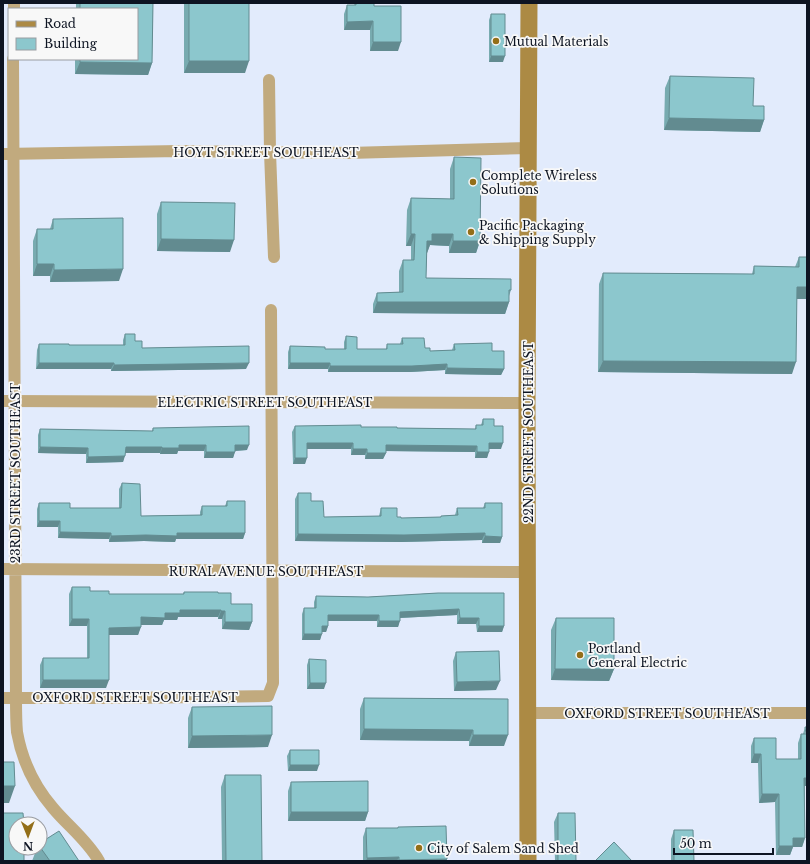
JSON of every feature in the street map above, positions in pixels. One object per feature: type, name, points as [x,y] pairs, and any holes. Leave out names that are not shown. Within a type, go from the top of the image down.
[{"type":"street","name":"22ND STREET SOUTHEAST","points":[[528,861],[529,3]]},
{"type":"street","name":"23RD STREET SOUTHEAST","points":[[13,60],[8,154],[9,401],[16,569],[17,730],[28,769],[39,789],[52,807],[84,840],[99,861]]},
{"type":"street","points":[[269,80],[274,257]]},
{"type":"street","name":"HOYT STREET SOUTHEAST","points":[[8,154],[179,151],[349,152],[529,148]]},
{"type":"street","points":[[271,310],[273,571]]},
{"type":"street","name":"ELECTRIC STREET SOUTHEAST","points":[[9,401],[528,403]]},
{"type":"street","name":"RURAL AVENUE SOUTHEAST","points":[[3,569],[528,572]]},
{"type":"street","name":"OXFORD STREET SOUTHEAST","points":[[3,698],[268,696],[273,682],[273,571]]},
{"type":"street","name":"OXFORD STREET SOUTHEAST","points":[[527,713],[807,713]]},
{"type":"building","points":[[80,3],[153,3],[152,63],[80,62],[80,60],[138,60],[138,8],[80,8]]},
{"type":"building","points":[[189,3],[249,3],[249,61],[189,61]]},
{"type":"building","points":[[356,3],[374,3],[374,6],[401,6],[401,42],[373,42],[373,21],[347,22],[347,5],[356,5]]},
{"type":"building","name":"Mutual Materials","points":[[491,14],[505,14],[505,56],[491,56]]},
{"type":"building","points":[[670,76],[754,78],[753,106],[764,106],[764,120],[669,118]]},
{"type":"building","points":[[454,157],[481,158],[480,241],[453,241],[453,234],[432,234],[432,241],[427,241],[426,278],[511,279],[509,302],[377,302],[377,293],[403,292],[403,260],[414,260],[415,234],[411,234],[411,198],[454,199]]},
{"type":"building","points":[[161,202],[235,203],[234,240],[161,239]]},
{"type":"building","points":[[123,218],[123,269],[54,270],[54,264],[37,264],[37,229],[53,229],[53,219]]},
{"type":"building","points":[[799,257],[807,257],[807,287],[797,287],[796,362],[603,361],[603,273],[754,274],[754,266],[799,267]]},
{"type":"building","points":[[125,334],[135,334],[135,341],[142,341],[142,348],[249,346],[249,363],[114,365],[114,363],[39,363],[39,344],[125,345]]},
{"type":"building","points":[[346,336],[357,337],[357,349],[387,349],[387,344],[403,344],[402,338],[424,338],[425,348],[430,348],[430,351],[455,350],[454,344],[492,343],[492,351],[504,351],[504,369],[447,368],[447,364],[412,366],[330,366],[330,363],[290,363],[290,346],[346,349]]},
{"type":"building","points":[[483,419],[494,419],[494,426],[503,426],[503,443],[489,443],[489,452],[477,452],[477,446],[386,445],[386,453],[367,453],[367,449],[353,449],[353,443],[307,443],[307,458],[295,458],[295,426],[361,425],[361,427],[476,429],[476,425],[483,425]]},
{"type":"building","points":[[249,426],[249,445],[235,445],[235,452],[206,452],[206,445],[179,445],[179,448],[126,447],[125,456],[88,457],[88,448],[40,447],[40,429],[153,431],[153,428]]},
{"type":"building","points":[[122,483],[140,484],[141,516],[202,515],[202,506],[227,506],[227,501],[245,501],[245,533],[177,533],[177,536],[111,536],[111,533],[60,532],[60,521],[39,521],[39,503],[70,503],[70,508],[121,508]]},
{"type":"building","points":[[298,493],[311,493],[311,501],[323,501],[324,517],[381,516],[381,508],[397,508],[397,517],[401,518],[441,517],[458,515],[457,508],[485,508],[485,503],[502,503],[502,537],[485,536],[485,533],[404,535],[298,534]]},
{"type":"building","points":[[72,587],[90,587],[90,591],[109,591],[109,594],[184,594],[184,592],[231,593],[231,604],[252,604],[252,622],[225,622],[225,611],[221,610],[180,610],[180,613],[165,613],[165,618],[141,617],[141,627],[109,628],[109,680],[43,680],[43,658],[89,658],[89,619],[72,619]]},
{"type":"building","points":[[438,593],[504,593],[504,626],[479,626],[479,618],[460,618],[459,609],[400,612],[400,621],[379,621],[379,615],[328,615],[328,626],[322,626],[322,634],[304,634],[304,608],[316,608],[316,596],[368,597]]},
{"type":"building","name":"Portland General Electric","points":[[556,618],[614,618],[614,669],[555,669]]},
{"type":"building","points":[[499,651],[500,681],[457,682],[456,652]]},
{"type":"building","points":[[309,659],[326,660],[326,683],[310,683]]},
{"type":"building","points":[[364,698],[508,699],[508,735],[473,735],[473,730],[364,729]]},
{"type":"building","points":[[272,706],[272,735],[192,736],[192,707]]},
{"type":"building","points":[[805,727],[807,727],[807,778],[804,778],[805,838],[793,838],[793,846],[779,846],[779,794],[762,794],[761,754],[754,754],[754,738],[776,738],[776,759],[801,759],[801,734],[806,734]]},
{"type":"building","points":[[290,750],[319,750],[319,765],[290,765]]},
{"type":"building","points":[[3,762],[14,762],[15,786],[3,786]]},
{"type":"building","points":[[225,775],[261,775],[262,861],[226,861]]},
{"type":"building","points":[[368,781],[368,812],[291,812],[291,782]]},
{"type":"building","points":[[3,813],[23,813],[23,816],[8,816],[8,856],[24,856],[24,861],[3,861]]},
{"type":"building","points":[[558,813],[575,813],[576,861],[558,861]]},
{"type":"building","points":[[446,826],[447,859],[399,860],[399,857],[367,858],[366,828]]},
{"type":"building","points":[[674,830],[693,830],[694,861],[674,861]]},
{"type":"building","points":[[59,831],[79,861],[50,861],[46,856],[48,856],[48,838]]},
{"type":"building","points":[[614,842],[632,861],[595,861]]},
{"type":"place","name":"Mutual Materials","points":[[496,41]]},
{"type":"place","name":"Complete Wireless Solutions","points":[[473,182]]},
{"type":"place","name":"Pacific Packaging & Shipping Supply","points":[[471,232]]},
{"type":"place","name":"Portland General Electric","points":[[580,655]]},
{"type":"place","name":"City of Salem Sand Shed","points":[[419,848]]}]
